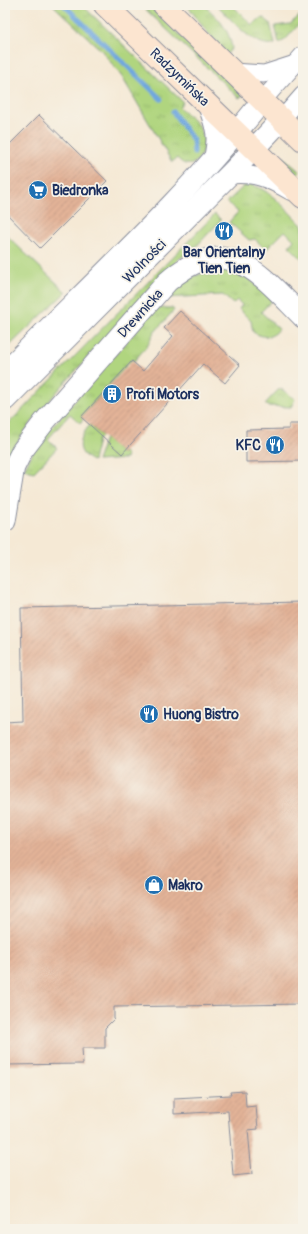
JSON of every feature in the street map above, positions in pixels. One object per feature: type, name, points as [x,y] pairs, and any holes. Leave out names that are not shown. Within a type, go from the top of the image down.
[{"type":"main road","name":"Radzymińska","points":[[105,5],[303,198]]},
{"type":"main road","points":[[164,5],[303,140]]},
{"type":"street","points":[[232,72],[264,74],[299,60]]},
{"type":"street","points":[[262,101],[299,60]]},
{"type":"street","points":[[282,119],[303,95]]},
{"type":"street","name":"Wolności","points":[[5,372],[212,161],[237,133],[262,101]]},
{"type":"street","points":[[206,102],[217,143],[212,161]]},
{"type":"street","name":"Wolności","points":[[5,400],[230,175],[282,119]]},
{"type":"street","points":[[230,175],[249,174],[270,180],[303,198]]},
{"type":"street","name":"Drewnicka","points":[[5,521],[9,479],[22,451],[45,421],[167,282],[188,266],[209,259],[223,259],[244,264],[263,276],[303,316]]},
{"type":"green space","points":[[53,5],[82,5],[183,102],[179,107],[195,122],[202,133],[204,140],[202,153],[194,163],[183,163],[177,158],[172,162],[122,77],[102,51]]},
{"type":"green space","points":[[141,5],[148,5],[243,95],[239,98]]},
{"type":"green space","points":[[187,5],[204,5],[218,19],[226,29],[231,41],[232,48],[227,54],[207,32]]},
{"type":"green space","points":[[217,5],[232,5],[252,25],[262,17],[270,23],[275,44],[259,42],[251,38],[243,32]]},
{"type":"green space","points":[[303,13],[303,20],[285,40],[279,43],[275,26],[290,24]]},
{"type":"green space","points":[[282,156],[300,172],[297,175],[280,159]]},
{"type":"green space","points":[[248,184],[256,186],[271,195],[303,226],[303,260],[289,246],[294,240],[285,231],[266,250],[255,239],[249,240],[229,222],[238,212],[227,202]]},
{"type":"green space","points":[[215,214],[221,220],[191,252],[180,258],[137,302],[55,394],[23,433],[5,464],[5,427]]},
{"type":"green space","points":[[5,234],[66,292],[5,350]]},
{"type":"green space","points":[[223,270],[246,276],[273,299],[261,312],[279,329],[273,335],[264,336],[253,332],[251,321],[239,309],[242,305],[237,300],[233,304],[223,295],[164,298],[184,281],[205,273]]},
{"type":"green space","points":[[156,308],[172,308],[174,310],[153,334],[148,345],[134,361],[132,359],[81,417],[83,419],[80,423],[70,414],[48,439],[57,448],[34,472],[24,469],[38,443]]},
{"type":"green space","points":[[281,389],[295,399],[291,407],[267,406],[265,404],[278,390]]},
{"type":"green space","points":[[90,425],[102,436],[98,440],[93,461],[83,454],[80,444],[83,435]]},
{"type":"green space","points":[[105,438],[122,454],[124,452],[127,455],[126,459],[97,461]]},
{"type":"building","name":"Biedronka","points":[[39,115],[107,181],[40,248],[5,212],[5,149]]},
{"type":"building","points":[[180,311],[240,365],[225,383],[203,364],[122,454],[81,417],[132,361],[143,371],[173,336],[164,328]]},
{"type":"building","name":"KFC","points":[[289,424],[303,424],[303,461],[246,462],[246,430],[289,429]]},
{"type":"building","name":"Makro","points":[[303,602],[303,1004],[114,1007],[114,1019],[105,1028],[105,1048],[82,1048],[83,1064],[5,1065],[5,722],[23,721],[21,608]]},
{"type":"building","points":[[245,1091],[246,1107],[256,1106],[258,1129],[248,1130],[252,1174],[233,1176],[228,1111],[174,1114],[174,1098],[231,1095],[230,1092]]},
{"type":"waterway","points":[[64,5],[161,99]]},
{"type":"waterway","points":[[173,112],[193,140],[194,153]]},
{"type":"place","name":"Biedronka","points":[[38,190]]},
{"type":"place","name":"Bar Orientalny Tien Tien","points":[[224,231]]},
{"type":"place","name":"Profi Motors","points":[[112,394]]},
{"type":"place","name":"KFC","points":[[275,445]]},
{"type":"place","name":"Huong Bistro","points":[[149,714]]},
{"type":"place","name":"Makro","points":[[154,885]]}]
